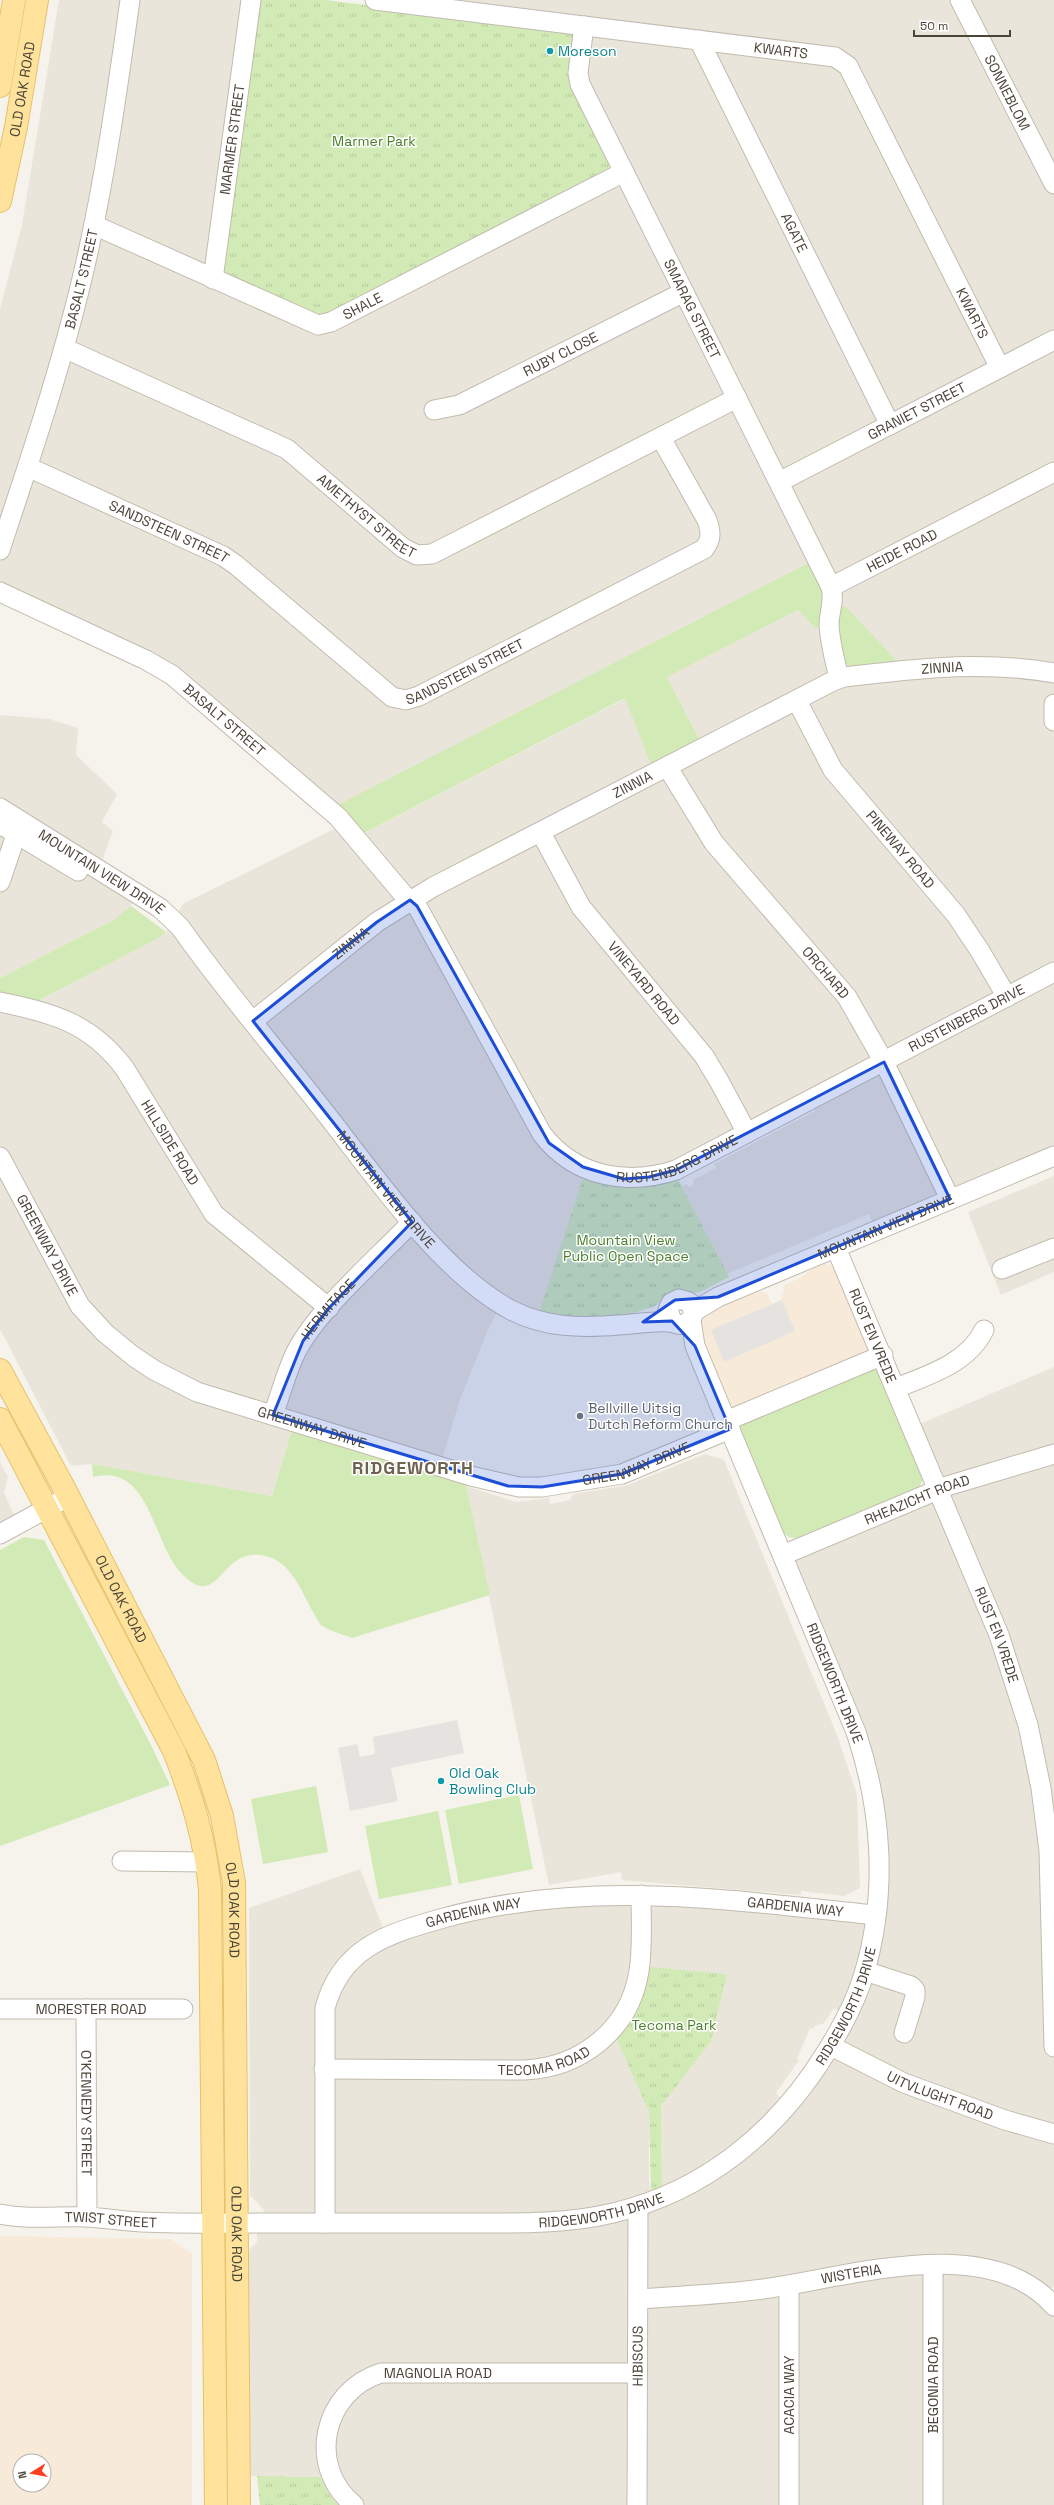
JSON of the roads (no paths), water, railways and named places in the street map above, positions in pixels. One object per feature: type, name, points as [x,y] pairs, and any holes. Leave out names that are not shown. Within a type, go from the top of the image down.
[{"type":"main road","name":"OLD OAK ROAD","points":[[0,86],[14,0]]},
{"type":"main road","name":"OLD OAK ROAD","points":[[0,201],[16,127],[38,0]]},
{"type":"main road","name":"OLD OAK ROAD","points":[[0,1370],[66,1492],[204,1760],[222,1816],[234,1884],[238,2223],[239,2505]]},
{"type":"main road","name":"OLD OAK ROAD","points":[[0,1419],[174,1751],[192,1796],[207,1862],[210,1889],[216,2505]]},
{"type":"street","name":"BASALT STREET","points":[[0,550],[28,467],[64,348],[94,225],[116,102],[130,0]]},
{"type":"street","name":"MARMER STREET","points":[[213,279],[251,0]]},
{"type":"street","name":"KWARTS","points":[[375,0],[835,57],[848,66],[1000,368]]},
{"type":"street","name":"SONNEBLOM","points":[[960,0],[1054,184]]},
{"type":"street","name":"SMARAG STREET","points":[[584,26],[578,79],[831,587]]},
{"type":"street","name":"AGATE","points":[[699,40],[890,425]]},
{"type":"street","name":"SHALE","points":[[94,225],[312,324],[325,324],[624,172]]},
{"type":"street","name":"RUBY CLOSE","points":[[434,410],[459,405],[684,292]]},
{"type":"street","name":"GRANIET STREET","points":[[779,482],[1054,340]]},
{"type":"street","name":"AMETHYST STREET","points":[[64,348],[287,449],[403,548],[422,556],[432,554],[737,398]]},
{"type":"street","name":"SANDSTEEN STREET","points":[[28,467],[223,556],[236,565],[392,697],[406,700],[419,696],[704,549],[710,541],[711,531],[707,520],[661,438]]},
{"type":"street","name":"HEIDE ROAD","points":[[831,587],[1054,472]]},
{"type":"street","points":[[831,587],[830,637],[839,678]]},
{"type":"street","name":"BASALT STREET","points":[[0,592],[146,660],[172,675],[338,817],[410,900]]},
{"type":"street","name":"ZINNIA","points":[[253,1020],[377,922],[410,900],[457,874],[668,768],[839,678],[961,665],[1004,666],[1054,673]]},
{"type":"street","name":"PINEWAY ROAD","points":[[797,700],[833,770],[956,915],[980,951],[1006,997]]},
{"type":"street","points":[[1054,704],[1054,721]]},
{"type":"street","name":"ORCHARD","points":[[668,768],[714,843],[847,997],[884,1062],[950,1199]]},
{"type":"street","name":"MOUNTAIN VIEW DRIVE","points":[[0,808],[12,826],[145,910],[193,946],[412,1222],[474,1286],[512,1311],[528,1318],[564,1326],[584,1328],[643,1322],[681,1314],[718,1297],[1054,1156]]},
{"type":"street","points":[[0,882],[12,826]]},
{"type":"street","name":"VINEYARD ROAD","points":[[541,833],[572,894],[704,1056],[720,1081],[747,1133]]},
{"type":"street","name":"RUSTENBERG DRIVE","points":[[410,900],[417,906],[542,1134],[554,1148],[570,1160],[610,1177],[649,1177],[676,1170],[1054,972]]},
{"type":"street","name":"HILLSIDE ROAD","points":[[0,1002],[63,1018],[87,1031],[108,1048],[125,1069],[214,1214],[330,1308]]},
{"type":"street","name":"GREENWAY DRIVE","points":[[0,1157],[80,1306],[105,1333],[133,1356],[175,1382],[197,1392],[508,1486],[531,1488],[622,1474],[883,1355]]},
{"type":"street","name":"HERMITAGE","points":[[273,1415],[296,1352],[330,1308],[412,1222]]},
{"type":"street","name":"RUST EN VREDE","points":[[836,1248],[883,1355],[999,1635],[1028,1726],[1041,1788],[1048,1843],[1054,1975],[1054,2047]]},
{"type":"street","points":[[1002,1270],[1054,1248]]},
{"type":"street","name":"RIDGEWORTH DRIVE","points":[[238,2223],[535,2223],[589,2218],[638,2206],[675,2191],[711,2171],[760,2135],[789,2106],[831,2046],[850,2012],[865,1971],[876,1915],[879,1889],[879,1840],[869,1774],[847,1708],[681,1314]]},
{"type":"street","points":[[896,1388],[967,1354],[978,1343],[984,1330]]},
{"type":"street","name":"RHEAZICHT ROAD","points":[[782,1555],[938,1490],[1054,1454]]},
{"type":"street","points":[[0,1521],[44,1503],[66,1492]]},
{"type":"street","points":[[0,1534],[44,1503]]},
{"type":"street","points":[[122,1861],[207,1862]]},
{"type":"street","name":"GARDENIA WAY","points":[[325,2223],[324,2020],[329,1995],[348,1963],[375,1942],[422,1924],[499,1905],[589,1895],[641,1895],[876,1915]]},
{"type":"street","name":"TECOMA ROAD","points":[[324,2069],[525,2070],[552,2067],[578,2058],[610,2032],[633,1997],[640,1970],[641,1895]]},
{"type":"street","points":[[865,1971],[911,1986],[915,1990],[916,1997],[904,2033]]},
{"type":"street","name":"MORESTER ROAD","points":[[0,2008],[182,2009]]},
{"type":"street","name":"O'KENNEDY STREET","points":[[86,2009],[87,2217]]},
{"type":"street","name":"UITVLUGHT ROAD","points":[[831,2046],[904,2083],[1004,2120],[1054,2134]]},
{"type":"street","name":"HIBISCUS","points":[[637,2505],[638,2206]]},
{"type":"street","name":"TWIST STREET","points":[[3,2216],[87,2217],[145,2222],[238,2223]]},
{"type":"street","name":"WISTERIA","points":[[638,2299],[755,2290],[860,2271],[933,2266],[968,2266],[998,2270],[1025,2282],[1054,2306]]},
{"type":"street","name":"BEGONIA ROAD","points":[[933,2266],[934,2505]]},
{"type":"street","name":"ACACIA WAY","points":[[789,2285],[789,2505]]},
{"type":"street","name":"MAGNOLIA ROAD","points":[[354,2505],[335,2483],[328,2461],[327,2438],[336,2406],[351,2388],[371,2376],[381,2373],[637,2373]]},
{"type":"place","name":"Moreson","points":[[550,51]]},
{"type":"place","name":"Bellville Uitsig Dutch Reform Church","points":[[580,1416]]},
{"type":"place","name":"Old Oak Bowling Club","points":[[441,1781]]},
{"type":"district","name":"RIDGEWORTH","points":[[413,1468]]},
{"type":"park label","name":"Marmer Park","points":[[374,141]]},
{"type":"park label","name":"Mountain View Public Open Space","points":[[626,1248]]},
{"type":"park label","name":"Tecoma Park","points":[[674,2025]]}]
